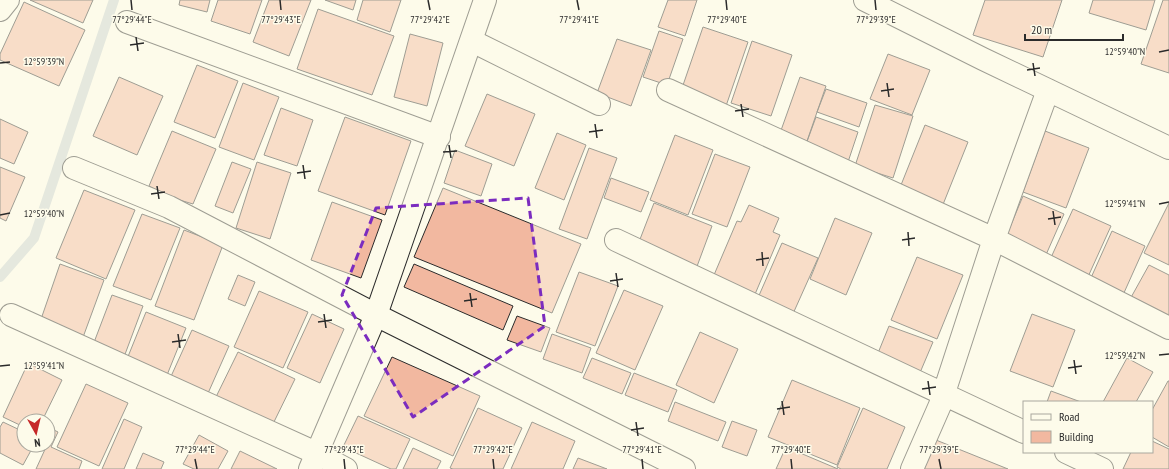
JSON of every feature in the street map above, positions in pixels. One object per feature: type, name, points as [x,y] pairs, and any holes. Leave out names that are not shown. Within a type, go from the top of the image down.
[{"type":"street","points":[[0,10],[8,0]]},
{"type":"street","points":[[313,461],[376,315],[486,0]]},
{"type":"street","points":[[866,0],[983,59],[1169,148]]},
{"type":"street","points":[[127,22],[438,137]]},
{"type":"street","points":[[472,41],[599,104]]},
{"type":"street","points":[[668,90],[994,239],[1169,328]]},
{"type":"street","points":[[912,469],[940,405],[994,239],[1048,90]]},
{"type":"street","points":[[74,168],[169,206],[376,315],[684,469]]},
{"type":"street","points":[[616,240],[944,393],[1023,432]]},
{"type":"street","points":[[11,314],[313,461],[346,469]]},
{"type":"street","points":[[1068,453],[1102,469]]},
{"type":"highlighted area","points":[[528,198],[545,326],[413,417],[342,295],[376,208]]},
{"type":"building","points":[[30,0],[93,0],[83,23]]},
{"type":"building","points":[[180,0],[210,0],[207,12],[179,5]]},
{"type":"building","points":[[218,0],[262,0],[250,34],[211,21]]},
{"type":"building","points":[[269,0],[311,0],[289,56],[253,42]]},
{"type":"building","points":[[325,0],[356,0],[353,10]]},
{"type":"building","points":[[363,0],[401,0],[390,32],[357,20]]},
{"type":"building","points":[[668,0],[697,0],[685,36],[658,27]]},
{"type":"building","points":[[985,0],[1062,0],[1043,57],[973,35]]},
{"type":"building","points":[[1093,0],[1155,0],[1146,30],[1089,13]]},
{"type":"building","points":[[1163,0],[1169,0],[1169,73],[1141,64]]},
{"type":"building","points":[[24,2],[85,30],[59,86],[0,60],[0,54]]},
{"type":"building","points":[[318,9],[394,36],[372,95],[297,69]]},
{"type":"building","points":[[703,27],[748,42],[726,106],[681,91]]},
{"type":"building","points":[[659,31],[683,39],[667,85],[643,77]]},
{"type":"building","points":[[410,34],[443,43],[427,106],[394,97]]},
{"type":"building","points":[[617,39],[651,50],[631,106],[597,93]]},
{"type":"building","points":[[752,41],[792,55],[771,116],[731,103]]},
{"type":"building","points":[[888,54],[930,70],[912,115],[870,99]]},
{"type":"building","points":[[197,65],[238,81],[215,138],[174,122]]},
{"type":"building","points":[[119,77],[163,96],[137,155],[93,136]]},
{"type":"building","points":[[800,77],[826,86],[806,144],[779,136]]},
{"type":"building","points":[[243,83],[279,97],[254,160],[219,147]]},
{"type":"building","points":[[826,89],[867,103],[859,127],[817,112]]},
{"type":"building","points":[[487,94],[535,114],[514,166],[465,146]]},
{"type":"building","points":[[875,105],[913,116],[893,178],[855,166]]},
{"type":"building","points":[[281,108],[313,120],[297,166],[264,155]]},
{"type":"building","points":[[345,117],[411,141],[385,215],[318,191]]},
{"type":"building","points":[[816,117],[858,132],[848,162],[805,147]]},
{"type":"building","points":[[0,119],[28,132],[14,164],[0,158]]},
{"type":"building","points":[[925,125],[968,142],[942,207],[899,190]]},
{"type":"building","points":[[172,131],[216,149],[193,204],[173,198],[149,186]]},
{"type":"building","points":[[1045,131],[1089,148],[1066,208],[1023,192]]},
{"type":"building","points":[[557,133],[586,145],[564,200],[535,188]]},
{"type":"building","points":[[675,135],[713,150],[688,215],[650,200]]},
{"type":"building","points":[[589,148],[617,158],[587,239],[559,229]]},
{"type":"building","points":[[455,150],[492,164],[481,196],[444,183]]},
{"type":"building","points":[[715,154],[750,167],[727,227],[692,214]]},
{"type":"building","points":[[232,162],[251,169],[233,213],[215,206]]},
{"type":"building","points":[[257,162],[291,173],[270,239],[236,228]]},
{"type":"building","points":[[0,167],[25,177],[6,221],[0,218]]},
{"type":"building","points":[[611,178],[649,192],[641,212],[604,198]]},
{"type":"building","points":[[443,188],[581,244],[552,313],[414,257]]},
{"type":"building","points":[[84,190],[135,210],[106,279],[56,258]]},
{"type":"building","points":[[1023,196],[1064,214],[1045,257],[1005,239]]},
{"type":"building","points":[[332,202],[382,220],[361,278],[311,260]]},
{"type":"building","points":[[654,203],[712,226],[696,269],[637,247]]},
{"type":"building","points":[[1169,203],[1169,265],[1144,253]]},
{"type":"building","points":[[749,205],[779,218],[773,232],[780,235],[753,299],[711,282],[737,221],[741,222]]},
{"type":"building","points":[[1073,209],[1111,226],[1087,279],[1049,262]]},
{"type":"building","points":[[142,214],[180,228],[151,300],[113,286]]},
{"type":"building","points":[[835,218],[872,233],[846,295],[810,279]]},
{"type":"building","points":[[184,230],[223,245],[194,320],[155,306]]},
{"type":"building","points":[[1112,231],[1145,246],[1123,295],[1090,280]]},
{"type":"building","points":[[782,243],[818,258],[792,316],[757,300]]},
{"type":"building","points":[[917,257],[963,275],[937,339],[891,320]]},
{"type":"building","points":[[60,264],[104,280],[82,340],[39,325]]},
{"type":"building","points":[[414,264],[513,306],[503,330],[404,287]]},
{"type":"building","points":[[1149,265],[1169,275],[1169,322],[1129,301]]},
{"type":"building","points":[[579,272],[618,286],[595,346],[556,332]]},
{"type":"building","points":[[238,275],[255,282],[245,306],[228,299]]},
{"type":"building","points":[[624,290],[663,306],[635,370],[596,353]]},
{"type":"building","points":[[259,291],[308,312],[283,368],[234,347]]},
{"type":"building","points":[[112,295],[143,306],[124,357],[93,345]]},
{"type":"building","points":[[146,312],[186,328],[165,380],[125,364]]},
{"type":"building","points":[[312,314],[344,329],[320,383],[287,368]]},
{"type":"building","points":[[1032,314],[1075,330],[1053,387],[1010,371]]},
{"type":"building","points":[[517,316],[550,328],[541,352],[507,340]]},
{"type":"building","points":[[889,326],[933,342],[919,375],[876,358]]},
{"type":"building","points":[[192,330],[229,346],[205,400],[168,383]]},
{"type":"building","points":[[700,332],[738,349],[714,403],[676,385]]},
{"type":"building","points":[[552,334],[591,348],[582,373],[543,359]]},
{"type":"building","points":[[238,352],[295,379],[271,428],[214,401]]},
{"type":"building","points":[[392,357],[480,396],[453,456],[364,416]]},
{"type":"building","points":[[592,358],[631,373],[622,394],[583,378]]},
{"type":"building","points":[[1127,358],[1153,372],[1137,401],[1104,401]]},
{"type":"building","points":[[28,363],[62,380],[46,413],[16,413],[16,423],[3,417]]},
{"type":"building","points":[[634,373],[677,390],[668,412],[625,395]]},
{"type":"building","points":[[792,380],[860,408],[837,465],[768,437]]},
{"type":"building","points":[[1169,381],[1169,447],[1153,438],[1153,408]]},
{"type":"building","points":[[86,384],[128,403],[99,466],[57,447]]},
{"type":"building","points":[[1051,391],[1078,401],[1047,401]]},
{"type":"building","points":[[675,402],[726,422],[718,441],[668,421]]},
{"type":"building","points":[[478,408],[522,428],[503,469],[450,468]]},
{"type":"building","points":[[863,408],[905,427],[887,469],[841,469],[837,467]]},
{"type":"building","points":[[358,416],[410,439],[396,469],[391,469],[343,447]]},
{"type":"building","points":[[124,419],[142,427],[124,469],[102,469]]},
{"type":"building","points":[[732,421],[757,430],[747,456],[722,447]]},
{"type":"building","points":[[3,422],[16,428],[16,453],[30,453],[23,465],[0,453],[0,427]]},
{"type":"building","points":[[532,422],[575,441],[563,469],[511,469]]},
{"type":"building","points":[[199,435],[228,451],[218,469],[194,469],[183,464]]},
{"type":"building","points":[[931,438],[1008,469],[918,469]]},
{"type":"building","points":[[1153,441],[1169,449],[1169,469],[1123,469],[1131,453],[1153,453]]},
{"type":"building","points":[[786,447],[838,469],[776,469]]},
{"type":"building","points":[[413,448],[441,461],[437,469],[403,469]]},
{"type":"building","points":[[56,449],[82,461],[79,469],[36,469],[43,453],[56,453]]},
{"type":"building","points":[[240,451],[277,469],[231,469]]},
{"type":"building","points":[[143,453],[164,462],[161,469],[136,469]]},
{"type":"building","points":[[578,458],[607,469],[573,469]]},
{"type":"waterway","points":[[0,277],[34,238],[114,0]]}]
